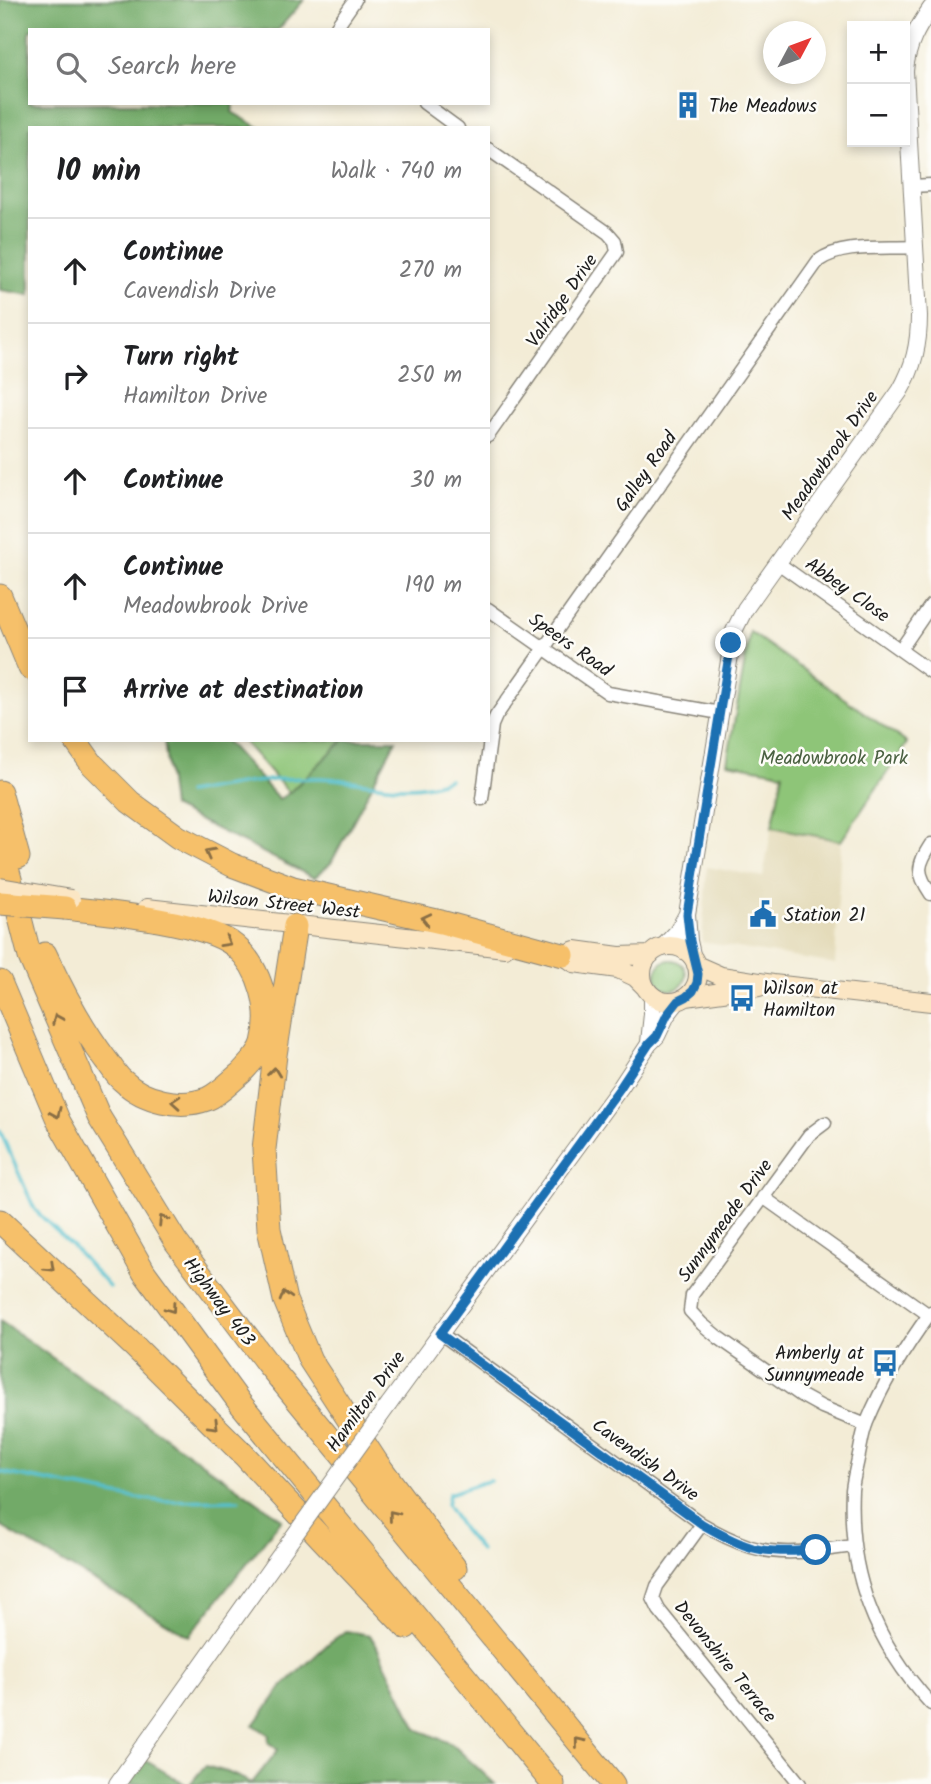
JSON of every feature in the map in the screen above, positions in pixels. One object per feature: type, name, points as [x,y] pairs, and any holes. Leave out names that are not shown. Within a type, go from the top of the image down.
[{"type":"highway","points":[[0,596],[28,665]]},
{"type":"highway","points":[[76,742],[92,764],[130,802],[178,837],[232,865],[293,888],[441,922],[563,955]]},
{"type":"highway","points":[[0,792],[42,948],[75,1012],[122,1081],[147,1098],[183,1104],[208,1099],[248,1066],[262,1045],[265,1023],[263,994],[252,963],[233,944],[210,933],[176,924],[68,903],[0,903]]},
{"type":"highway","name":"Highway 403","points":[[0,840],[30,957],[99,1117],[176,1242],[267,1363],[545,1700]]},
{"type":"highway","points":[[295,926],[264,1149],[269,1229],[285,1300],[310,1360],[377,1462],[462,1578],[545,1700],[613,1784]]},
{"type":"highway","points":[[0,982],[59,1122],[144,1272],[240,1403],[553,1784]]},
{"type":"highway","points":[[0,1221],[134,1346],[244,1455],[521,1746]]},
{"type":"main road","name":"Wilson Street West","points":[[0,887],[68,903],[563,955],[574,963],[618,969],[635,977],[649,992]]},
{"type":"main road","points":[[773,984],[669,1002],[660,1000],[649,992],[643,979],[643,971],[645,962],[656,951],[671,947],[687,952],[695,962],[721,976],[931,1002]]},
{"type":"main road","name":"Wilson Street West","points":[[563,955],[575,950],[619,956],[656,951]]},
{"type":"main road","points":[[682,999],[693,991],[697,983],[695,962]]},
{"type":"street","points":[[336,28],[355,0]]},
{"type":"street","name":"Meadowbrook Drive","points":[[695,962],[687,914],[734,631],[745,609],[900,391],[916,353],[919,333],[906,60],[913,36],[931,8]]},
{"type":"street","points":[[427,105],[455,126]]},
{"type":"street","name":"Valridge Drive","points":[[490,153],[608,233],[615,242],[617,252],[490,433]]},
{"type":"street","points":[[912,186],[931,185]]},
{"type":"street","name":"Galley Road","points":[[490,740],[496,716],[818,261],[839,251],[915,247]]},
{"type":"street","name":"Abbey Close","points":[[778,563],[931,671]]},
{"type":"street","points":[[901,649],[931,605]]},
{"type":"street","name":"Speers Road","points":[[490,611],[614,696],[720,713]]},
{"type":"street","name":"Galley Road","points":[[482,799],[490,742]]},
{"type":"street","points":[[931,844],[920,861],[921,880],[931,894]]},
{"type":"street","name":"Meadowbrook Drive","points":[[656,951],[677,932],[687,914]]},
{"type":"street","name":"Hamilton Drive","points":[[649,992],[652,1014],[649,1044]]},
{"type":"street","name":"Hamilton Drive","points":[[117,1784],[389,1404],[612,1099],[657,1036],[667,1015],[682,999]]},
{"type":"street","name":"Sunnymeade Drive","points":[[825,1123],[809,1135],[692,1295],[690,1311],[719,1338],[802,1396],[866,1424]]},
{"type":"street","points":[[763,1197],[930,1313],[895,1364],[866,1424],[852,1488],[853,1546],[858,1574],[867,1599],[888,1649],[931,1704]]},
{"type":"street","name":"Cavendish Drive","points":[[440,1334],[702,1524],[722,1535],[753,1548],[781,1552],[853,1546]]},
{"type":"street","name":"Devonshire Terrace","points":[[702,1524],[657,1586],[653,1598],[659,1610],[800,1784]]},
{"type":"shaded area","points":[[772,827],[841,841],[835,964],[702,942],[707,867],[763,877]]},
{"type":"green space","points":[[0,0],[304,0],[280,28],[28,28],[28,105],[234,105],[232,112],[256,126],[28,126],[28,295],[0,290]]},
{"type":"green space","name":"Meadowbrook Park","points":[[750,632],[907,743],[841,841],[772,827],[783,773],[727,763]]},
{"type":"green space","points":[[164,742],[227,742],[279,799],[289,793],[342,742],[395,742],[331,863],[314,878],[172,807]]},
{"type":"green space","points":[[244,742],[342,742],[289,793]]},
{"type":"green space","points":[[671,960],[682,964],[686,975],[682,986],[671,990],[660,986],[656,975],[660,964]]},
{"type":"green space","points":[[0,1321],[282,1519],[189,1636],[0,1526]]},
{"type":"green space","points":[[346,1631],[370,1635],[417,1729],[452,1744],[495,1784],[190,1784],[205,1766],[252,1783],[278,1750],[268,1742],[269,1735],[254,1725],[283,1686],[330,1642]]},
{"type":"green space","points":[[143,1759],[185,1784],[125,1784]]},
{"type":"waterway","points":[[187,793],[287,779],[321,778],[402,787],[429,785],[449,779]]},
{"type":"waterway","points":[[0,1131],[35,1210],[109,1287]]},
{"type":"waterway","points":[[0,1472],[161,1501],[239,1500]]},
{"type":"waterway","points":[[481,1551],[447,1505],[449,1494],[490,1481]]},
{"type":"place","name":"The Meadows","points":[[688,105]]},
{"type":"place","name":"Station 21","points":[[763,914]]},
{"type":"place","name":"Wilson at Hamilton","points":[[742,998]]},
{"type":"place","name":"Amberly at Sunnymeade","points":[[885,1363]]},
{"type":"route","points":[[731,643],[687,914],[693,959],[698,974],[697,983],[693,991],[678,1001],[667,1015],[657,1036],[620,1088],[440,1334],[702,1524],[753,1548],[781,1552],[816,1550]]}]
